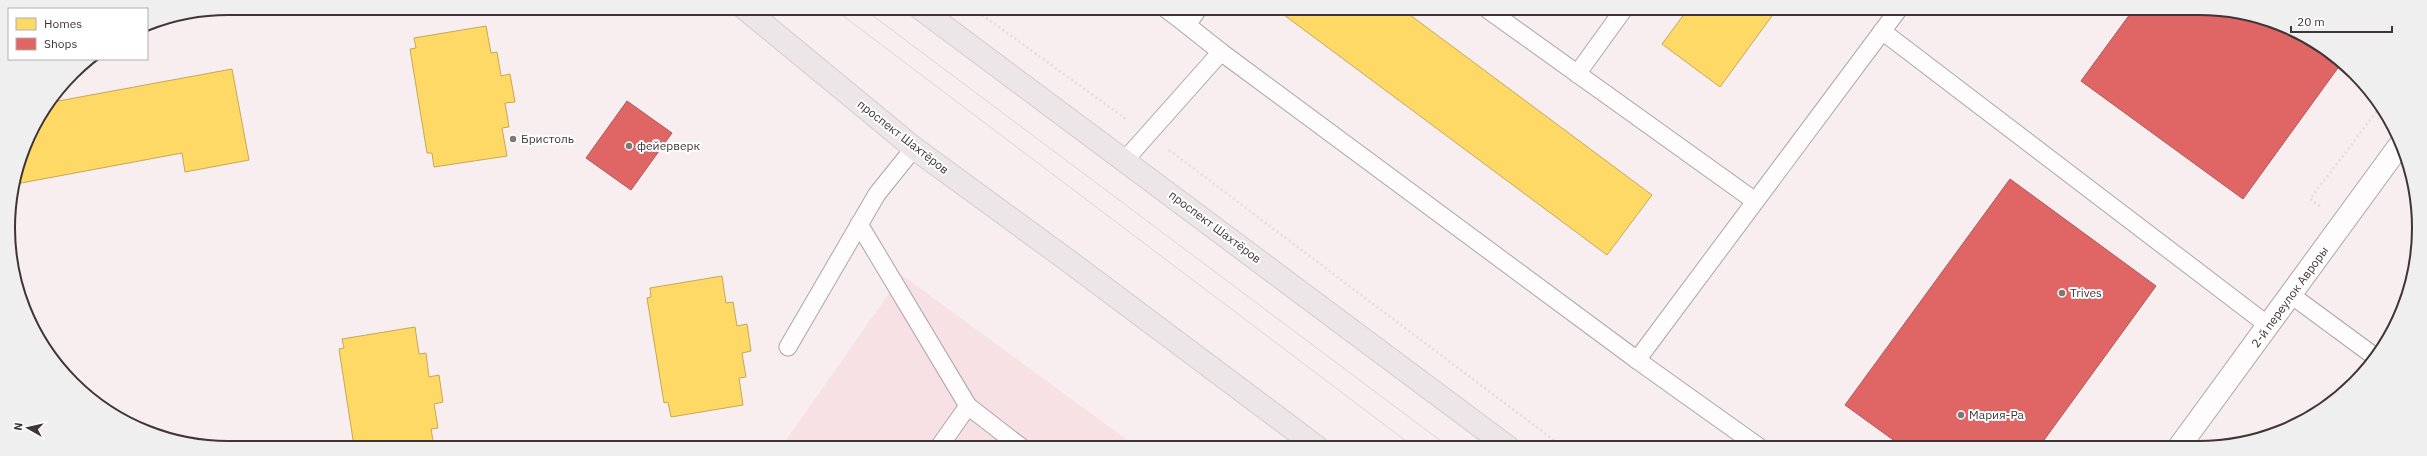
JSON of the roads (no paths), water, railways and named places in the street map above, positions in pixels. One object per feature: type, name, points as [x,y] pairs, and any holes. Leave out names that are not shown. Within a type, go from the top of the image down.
[{"type":"main road","name":"проспект Шахтёров","points":[[752,15],[914,148],[1070,262],[1309,441]]},
{"type":"main road","name":"проспект Шахтёров","points":[[928,15],[1125,160],[1500,441]]},
{"type":"street","name":"2-й переулок Авроры","points":[[2184,441],[2397,149]]},
{"type":"lane","points":[[1174,15],[1221,52],[1637,360],[1751,441]]},
{"type":"lane","points":[[1187,24],[1194,15]]},
{"type":"lane","points":[[1495,15],[1755,201]]},
{"type":"lane","points":[[1577,74],[1620,15]]},
{"type":"lane","points":[[1637,360],[1894,15]]},
{"type":"lane","points":[[1882,31],[2269,326]]},
{"type":"lane","points":[[1125,160],[1221,52]]},
{"type":"lane","points":[[788,347],[877,194],[914,148]]},
{"type":"lane","points":[[859,224],[968,406],[1013,441]]},
{"type":"lane","points":[[2291,295],[2371,354]]},
{"type":"lane","points":[[943,441],[968,406]]},
{"type":"tram line","points":[[842,15],[1406,441]]},
{"type":"tram line","points":[[872,15],[1441,441]]},
{"type":"place","name":"Бристоль","points":[[513,139]]},
{"type":"place","name":"фейерверк","points":[[629,146]]},
{"type":"place","name":"Trives","points":[[2062,293]]},
{"type":"place","name":"Мария-Ра","points":[[1961,415]]}]
